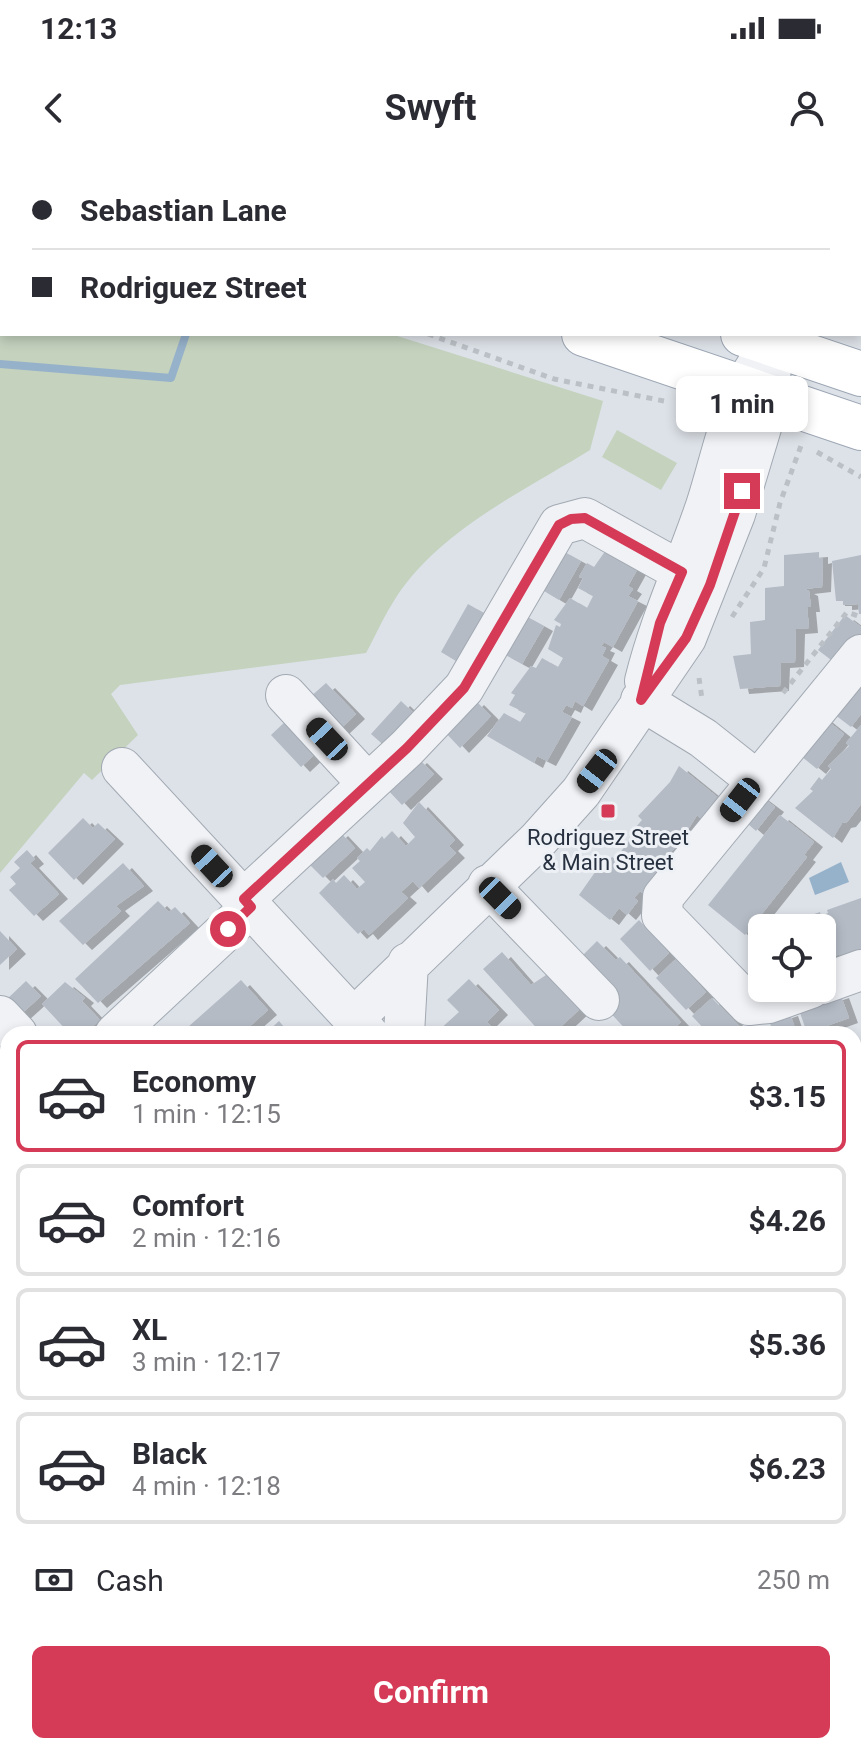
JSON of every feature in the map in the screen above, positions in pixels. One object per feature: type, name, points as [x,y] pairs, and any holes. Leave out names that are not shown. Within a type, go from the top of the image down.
[{"type":"main road","points":[[590,336],[861,428]]},
{"type":"main road","points":[[757,339],[861,374]]},
{"type":"street","points":[[122,768],[361,1026],[408,963],[538,840],[581,792],[686,638],[710,585],[756,392],[757,339]]},
{"type":"street","points":[[641,700],[660,623],[756,392]]},
{"type":"street","points":[[123,1026],[464,688],[559,525],[571,519],[585,518],[682,572]]},
{"type":"street","points":[[772,1002],[749,1005],[662,915],[663,897],[861,655]]},
{"type":"street","points":[[286,695],[368,784]]},
{"type":"street","points":[[641,700],[703,738],[756,780]]},
{"type":"street","points":[[488,885],[599,1000]]},
{"type":"street","points":[[404,1026],[408,963]]},
{"type":"street","points":[[836,979],[861,970]]},
{"type":"path","points":[[434,336],[554,379],[676,402]]},
{"type":"path","points":[[725,626],[764,568],[780,503],[802,443]]},
{"type":"path","points":[[774,706],[847,612],[861,617]]},
{"type":"path","points":[[701,668],[698,686],[708,710]]},
{"type":"green space","points":[[0,336],[397,336],[603,401],[590,450],[481,516],[431,556],[392,604],[366,653],[120,685],[111,694],[138,735],[92,780],[84,773],[0,873]]},
{"type":"green space","points":[[617,430],[677,463],[661,490],[602,457]]},
{"type":"water","points":[[841,862],[849,882],[815,895],[809,878]]},
{"type":"building","points":[[561,550],[581,561],[559,600],[539,588]]},
{"type":"building","points":[[606,550],[638,568],[628,586],[633,589],[628,596],[638,601],[613,647],[604,642],[601,646],[606,648],[602,656],[609,660],[583,706],[575,701],[572,708],[566,705],[562,712],[572,717],[547,761],[537,756],[534,763],[487,736],[504,713],[520,722],[526,713],[509,705],[515,695],[511,693],[531,666],[536,668],[542,658],[558,667],[563,658],[548,649],[556,625],[560,627],[561,624],[554,620],[570,598],[587,608],[593,596],[578,588],[583,578],[579,577],[587,563],[594,567]]},
{"type":"building","points":[[819,552],[819,559],[823,558],[822,587],[805,589],[809,591],[811,607],[807,607],[809,628],[796,629],[795,662],[781,663],[780,686],[740,689],[733,656],[751,654],[750,622],[765,620],[765,588],[784,586],[784,555]]},
{"type":"building","points":[[861,555],[859,614],[858,604],[843,605],[843,601],[836,601],[832,561]]},
{"type":"building","points":[[468,604],[489,616],[461,664],[441,652]]},
{"type":"building","points":[[524,615],[544,626],[522,664],[502,653]]},
{"type":"building","points":[[845,615],[861,627],[861,638],[839,666],[818,650]]},
{"type":"building","points":[[861,679],[861,714],[851,727],[830,711]]},
{"type":"building","points":[[326,683],[356,714],[339,730],[309,698]]},
{"type":"building","points":[[475,700],[491,716],[460,748],[444,731]]},
{"type":"building","points":[[401,701],[418,717],[388,749],[371,734]]},
{"type":"building","points":[[823,717],[844,734],[817,769],[796,752]]},
{"type":"building","points":[[288,719],[318,751],[301,767],[271,735]]},
{"type":"building","points":[[861,725],[861,804],[847,822],[842,823],[833,838],[795,808],[813,791],[810,789],[819,777],[822,780],[831,769],[828,766],[849,746],[846,743]]},
{"type":"building","points":[[418,758],[434,774],[402,805],[386,788]]},
{"type":"building","points":[[679,766],[721,800],[704,821],[697,815],[686,833],[691,837],[679,851],[675,848],[669,854],[672,857],[661,870],[658,868],[642,893],[640,891],[634,898],[638,901],[627,915],[619,908],[610,920],[579,895],[598,868],[601,871],[612,857],[615,859],[633,836],[630,834],[642,820],[638,816],[670,782]]},
{"type":"building","points":[[759,795],[775,807],[756,831],[741,818]]},
{"type":"building","points":[[419,802],[455,840],[449,846],[456,853],[419,888],[413,881],[401,892],[408,898],[369,935],[364,929],[358,934],[319,893],[333,879],[336,883],[344,875],[357,889],[365,882],[352,868],[360,861],[357,858],[367,848],[370,851],[382,836],[384,839],[392,831],[406,846],[415,837],[403,823]]},
{"type":"building","points":[[780,815],[814,842],[804,855],[807,857],[762,914],[748,914],[748,931],[745,935],[708,905]]},
{"type":"building","points":[[83,818],[93,828],[98,823],[115,839],[74,880],[48,853]]},
{"type":"building","points":[[339,831],[355,848],[323,878],[307,862]]},
{"type":"building","points":[[27,850],[35,859],[30,863],[59,894],[34,916],[9,890],[16,884],[10,877],[20,868],[14,862]]},
{"type":"building","points":[[123,863],[144,886],[116,906],[121,911],[83,945],[59,921]]},
{"type":"building","points":[[861,898],[861,950],[840,958],[839,954],[836,956],[836,914],[826,914],[827,910]]},
{"type":"building","points":[[158,901],[169,912],[175,907],[190,923],[98,1003],[75,979]]},
{"type":"building","points":[[639,920],[669,953],[650,971],[620,939]]},
{"type":"building","points":[[0,931],[17,949],[0,965]]},
{"type":"building","points":[[597,941],[616,960],[620,957],[681,1022],[677,1026],[623,1026],[605,1007],[580,958]]},
{"type":"building","points":[[502,952],[531,985],[552,971],[584,1005],[562,1026],[535,1026],[483,969]]},
{"type":"building","points":[[676,959],[706,992],[686,1010],[656,978]]},
{"type":"building","points":[[469,979],[499,1010],[487,1022],[491,1026],[444,1026],[459,1012],[447,1000]]},
{"type":"building","points":[[241,980],[268,1010],[250,1026],[189,1026]]},
{"type":"building","points":[[26,981],[41,996],[19,1016],[5,1001]]},
{"type":"building","points":[[65,982],[85,998],[82,1001],[100,1020],[93,1026],[63,1026],[42,1004]]},
{"type":"building","points":[[840,993],[849,1018],[827,1026],[805,1026],[798,1007],[813,1002],[836,1002],[836,994]]},
{"type":"building","points":[[712,998],[739,1026],[701,1026],[692,1016]]},
{"type":"building","points":[[789,1011],[794,1026],[771,1026],[768,1018]]},
{"type":"waterway","points":[[0,364],[171,378],[185,336]]},
{"type":"place","name":"Rodriguez Street & Main Street","points":[[608,811]]},
{"type":"route","points":[[228,929],[251,907],[244,899],[407,748],[464,688],[554,530],[565,521],[585,518],[682,572],[660,623],[641,700],[686,638],[710,585],[742,491]]}]
